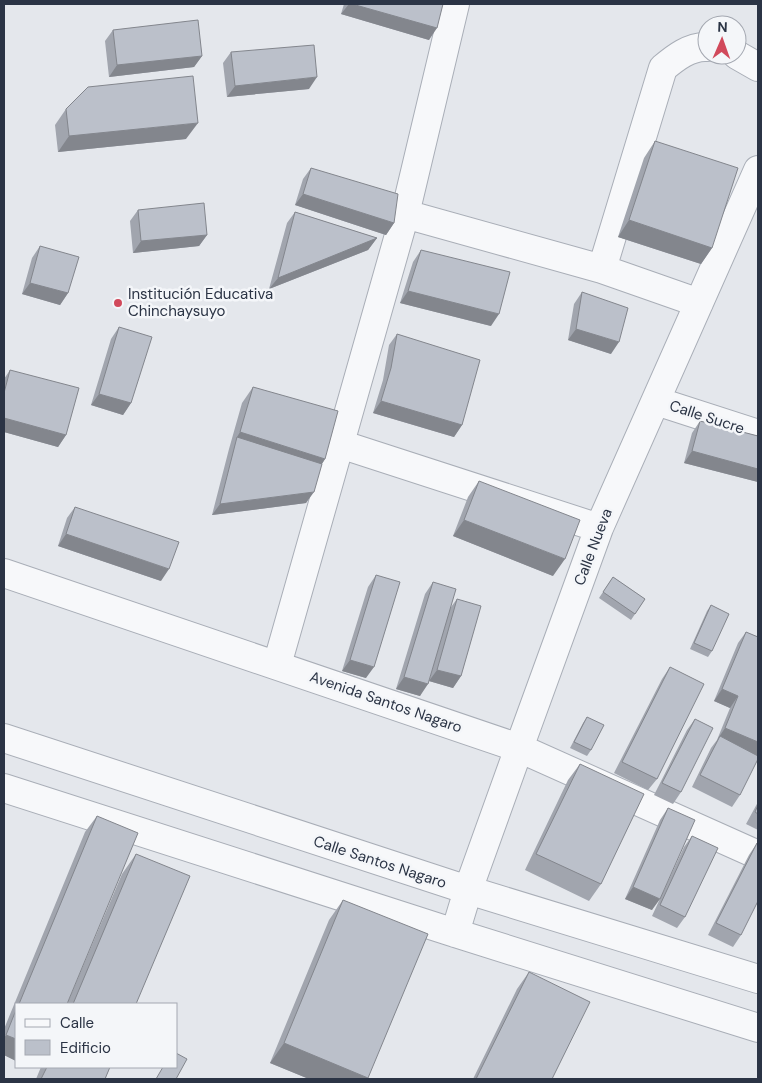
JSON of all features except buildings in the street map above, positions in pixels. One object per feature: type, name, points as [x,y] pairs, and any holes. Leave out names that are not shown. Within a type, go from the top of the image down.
[{"type":"street","points":[[277,665],[405,214],[455,4]]},
{"type":"street","points":[[602,269],[663,68],[681,54],[697,49]]},
{"type":"street","points":[[747,61],[758,67]]},
{"type":"street","name":"Calle Nueva","points":[[455,933],[468,890],[599,528],[758,170]]},
{"type":"street","points":[[405,214],[602,269],[699,303]]},
{"type":"street","name":"Calle Sucre","points":[[656,401],[758,434]]},
{"type":"street","points":[[340,444],[599,528]]},
{"type":"street","name":"Avenida Santos Nagaro","points":[[4,573],[519,748],[758,855]]},
{"type":"street","name":"Calle Santos Nagaro","points":[[4,738],[468,890],[758,979]]},
{"type":"street","points":[[4,788],[758,1028]]},
{"type":"place","name":"Institución Educativa Chinchaysuyo","points":[[118,303]]}]
